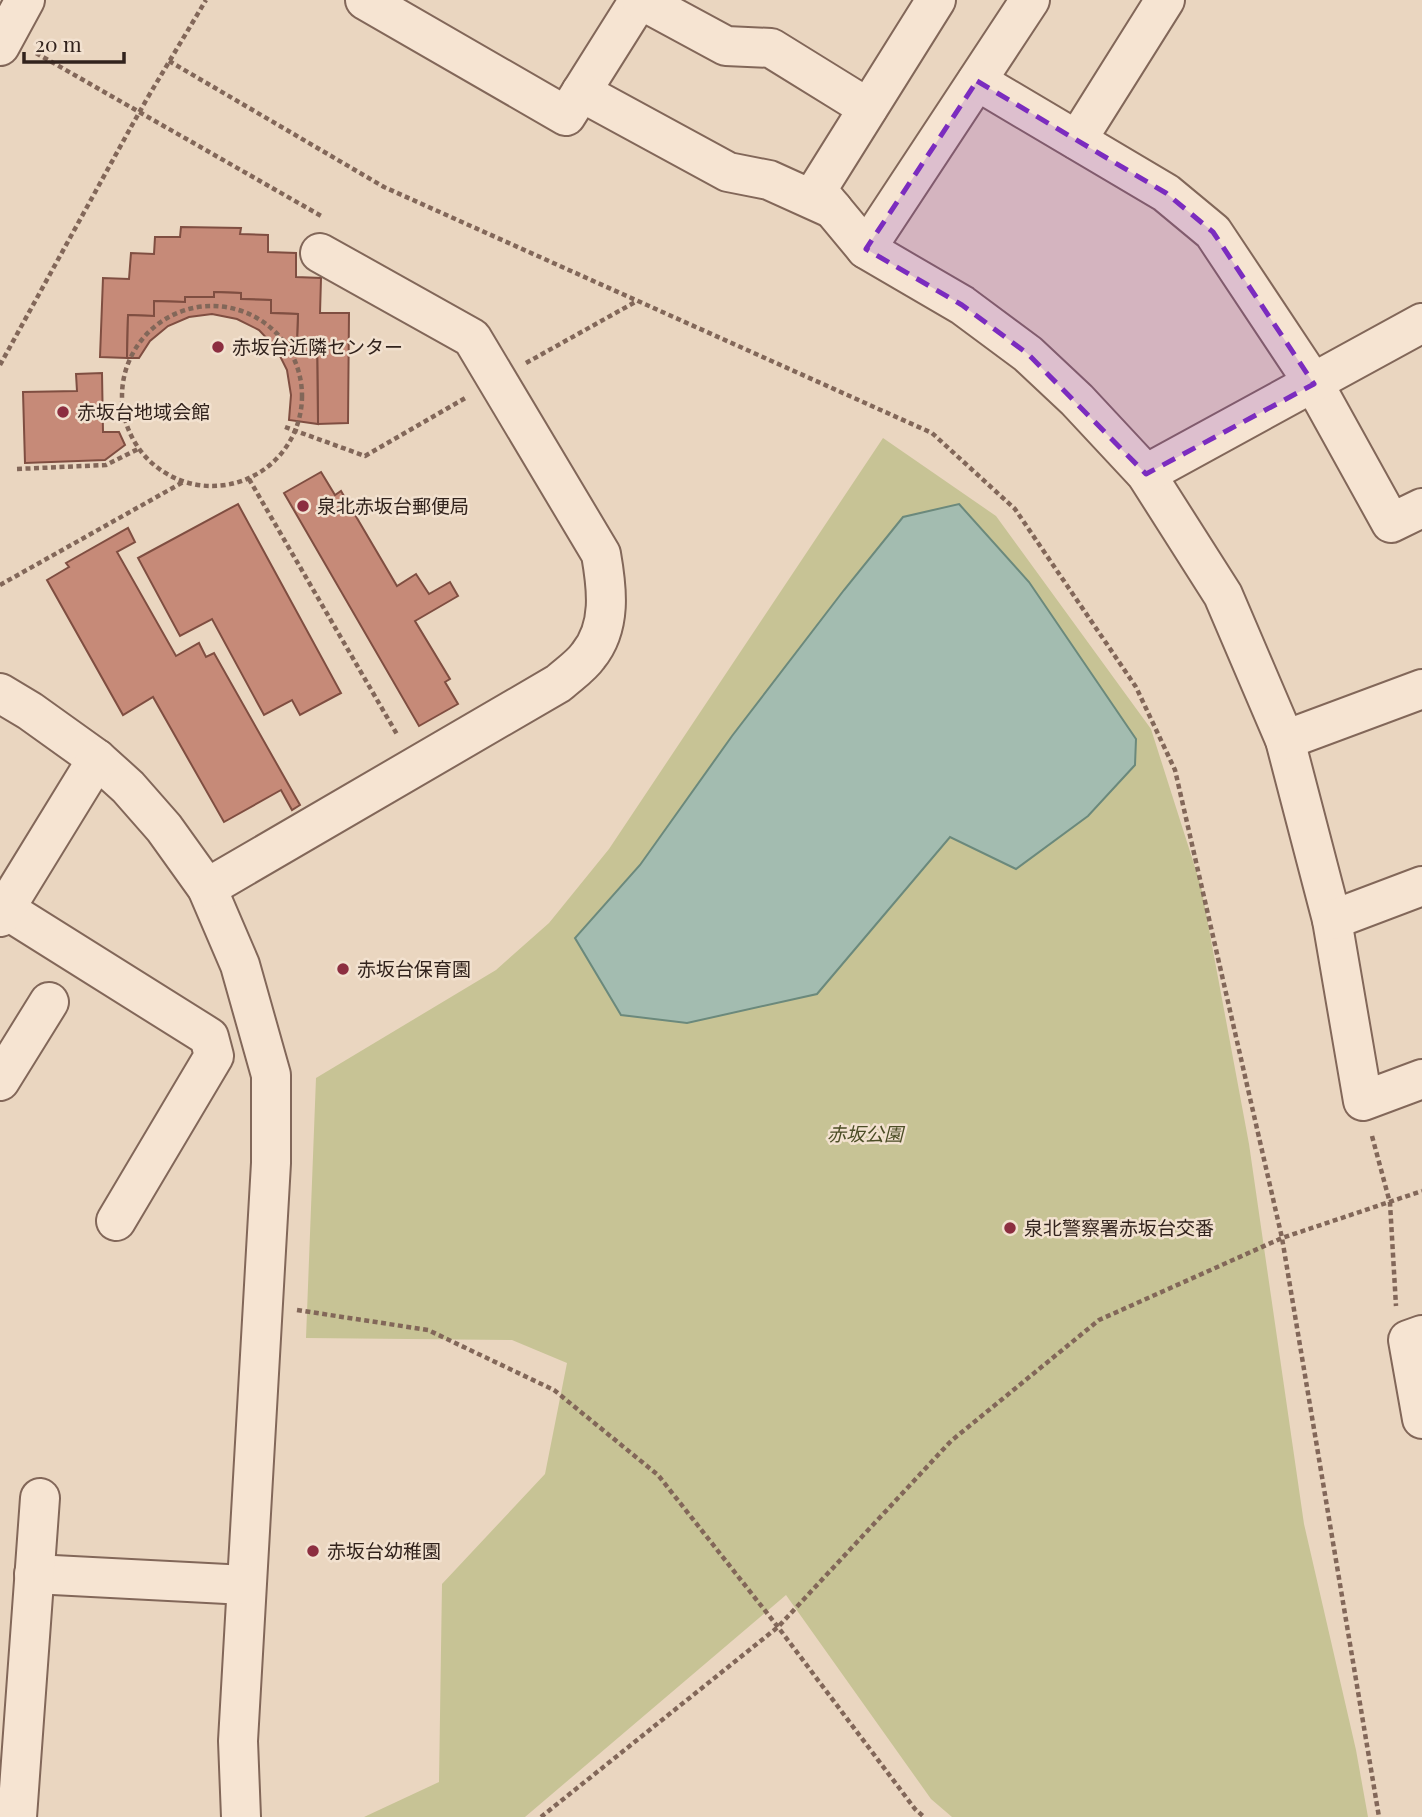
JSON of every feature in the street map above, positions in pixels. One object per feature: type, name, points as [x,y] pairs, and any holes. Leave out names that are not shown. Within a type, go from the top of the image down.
[{"type":"street","points":[[15,47],[25,0]]},
{"type":"street","points":[[365,0],[566,116],[640,0],[693,12],[726,46],[771,48],[868,108]]},
{"type":"street","points":[[936,0],[817,190],[866,249],[961,305],[1028,354],[1077,400],[1146,474],[1223,595],[1285,740],[1332,920],[1363,1101],[1422,1079]]},
{"type":"street","points":[[866,249],[1030,0]]},
{"type":"street","points":[[1077,140],[1166,0]]},
{"type":"street","points":[[977,81],[1166,194],[1213,232],[1314,384],[1391,523],[1422,508]]},
{"type":"street","points":[[581,92],[727,172],[769,180],[833,209]]},
{"type":"street","points":[[207,888],[559,683],[589,656],[603,625],[608,592],[601,554],[472,338],[324,236]]},
{"type":"street","points":[[1146,474],[1422,323]]},
{"type":"street","points":[[1285,740],[1422,689]]},
{"type":"street","points":[[0,693],[97,759],[128,787],[164,828],[207,888],[240,965],[271,1075],[271,1163],[238,1741],[241,1817]]},
{"type":"street","points":[[97,759],[2,913],[209,1037],[214,1056],[116,1221]]},
{"type":"street","points":[[1332,920],[1422,886]]},
{"type":"street","points":[[0,1081],[49,1002]]},
{"type":"street","points":[[1415,1338],[1422,1419]]},
{"type":"street","points":[[17,1817],[40,1498]]},
{"type":"street","points":[[34,1574],[246,1585]]},
{"type":"path","points":[[0,365],[131,127],[206,0]]},
{"type":"path","points":[[15,47],[324,236]]},
{"type":"path","points":[[169,61],[384,187],[932,433],[1015,509],[1136,687],[1175,770],[1282,1238],[1379,1817]]},
{"type":"path","points":[[218,306],[245,312],[269,326],[288,346],[300,371],[303,398],[294,431],[285,448],[249,480],[222,485],[174,477],[155,465],[138,449],[127,427],[122,404],[123,379],[130,357],[144,337],[165,319],[190,308],[218,306]]},
{"type":"path","points":[[16,469],[106,465],[138,449]]},
{"type":"path","points":[[0,585],[187,480]]},
{"type":"path","points":[[249,480],[416,767]]},
{"type":"path","points":[[1363,1101],[1390,1203],[1398,1332],[1415,1338]]},
{"type":"path","points":[[541,1817],[778,1627],[951,1441],[1099,1320],[1282,1238],[1422,1191]]},
{"type":"path","points":[[261,1305],[428,1330],[554,1391],[658,1475],[778,1627],[915,1809],[924,1817]]},
{"type":"highlighted area","points":[[977,81],[1166,193],[1213,232],[1314,384],[1146,474],[1028,354],[962,305],[866,249]]},
{"type":"green space","name":"赤坂公園","points":[[883,438],[996,516],[1151,729],[1201,886],[1249,1144],[1304,1524],[1356,1750],[1368,1817],[952,1817],[931,1799],[786,1595],[525,1817],[364,1817],[439,1782],[442,1584],[545,1474],[567,1363],[512,1340],[306,1338],[316,1078],[496,970],[549,923],[609,849]]},
{"type":"shaded area","points":[[959,504],[1029,582],[1136,739],[1135,765],[1088,816],[1016,869],[950,837],[817,994],[687,1023],[621,1015],[575,938],[640,865],[732,736],[903,517]]},
{"type":"building","points":[[181,227],[241,228],[240,234],[268,235],[268,252],[296,253],[296,277],[321,278],[320,313],[349,313],[348,423],[318,424],[317,340],[297,340],[298,314],[271,313],[271,300],[241,299],[241,293],[214,292],[214,297],[185,297],[185,302],[154,301],[154,316],[128,315],[127,358],[100,357],[103,278],[129,279],[131,253],[154,254],[155,237],[180,237]]},
{"type":"building","points":[[214,292],[241,293],[241,299],[271,300],[271,313],[298,314],[297,340],[317,340],[318,424],[289,420],[291,395],[287,370],[276,348],[259,330],[237,319],[212,314],[189,317],[168,326],[150,341],[139,358],[127,358],[128,315],[154,316],[154,301],[185,302],[185,297],[214,297]]},
{"type":"building","name":"赤坂台地域会館","points":[[102,373],[103,432],[119,432],[125,445],[105,460],[25,463],[23,392],[77,391],[76,374]]},
{"type":"building","points":[[321,472],[335,495],[341,491],[397,586],[416,574],[429,594],[450,582],[458,596],[415,621],[450,679],[445,682],[458,704],[419,726],[284,493]]},
{"type":"building","points":[[238,504],[341,693],[300,715],[292,700],[264,715],[212,619],[180,636],[138,558]]},
{"type":"building","points":[[128,528],[135,542],[117,552],[176,656],[199,643],[206,657],[214,653],[300,805],[292,810],[281,790],[224,822],[153,697],[123,715],[47,580],[69,567],[66,563]]},
{"type":"place","name":"赤坂台近隣センター","points":[[218,347]]},
{"type":"place","name":"赤坂台地域会館","points":[[63,412]]},
{"type":"place","name":"泉北赤坂台郵便局","points":[[303,506]]},
{"type":"place","name":"赤坂台保育園","points":[[343,969]]},
{"type":"place","name":"泉北警察署赤坂台交番","points":[[1010,1228]]},
{"type":"place","name":"赤坂台幼稚園","points":[[313,1551]]}]
